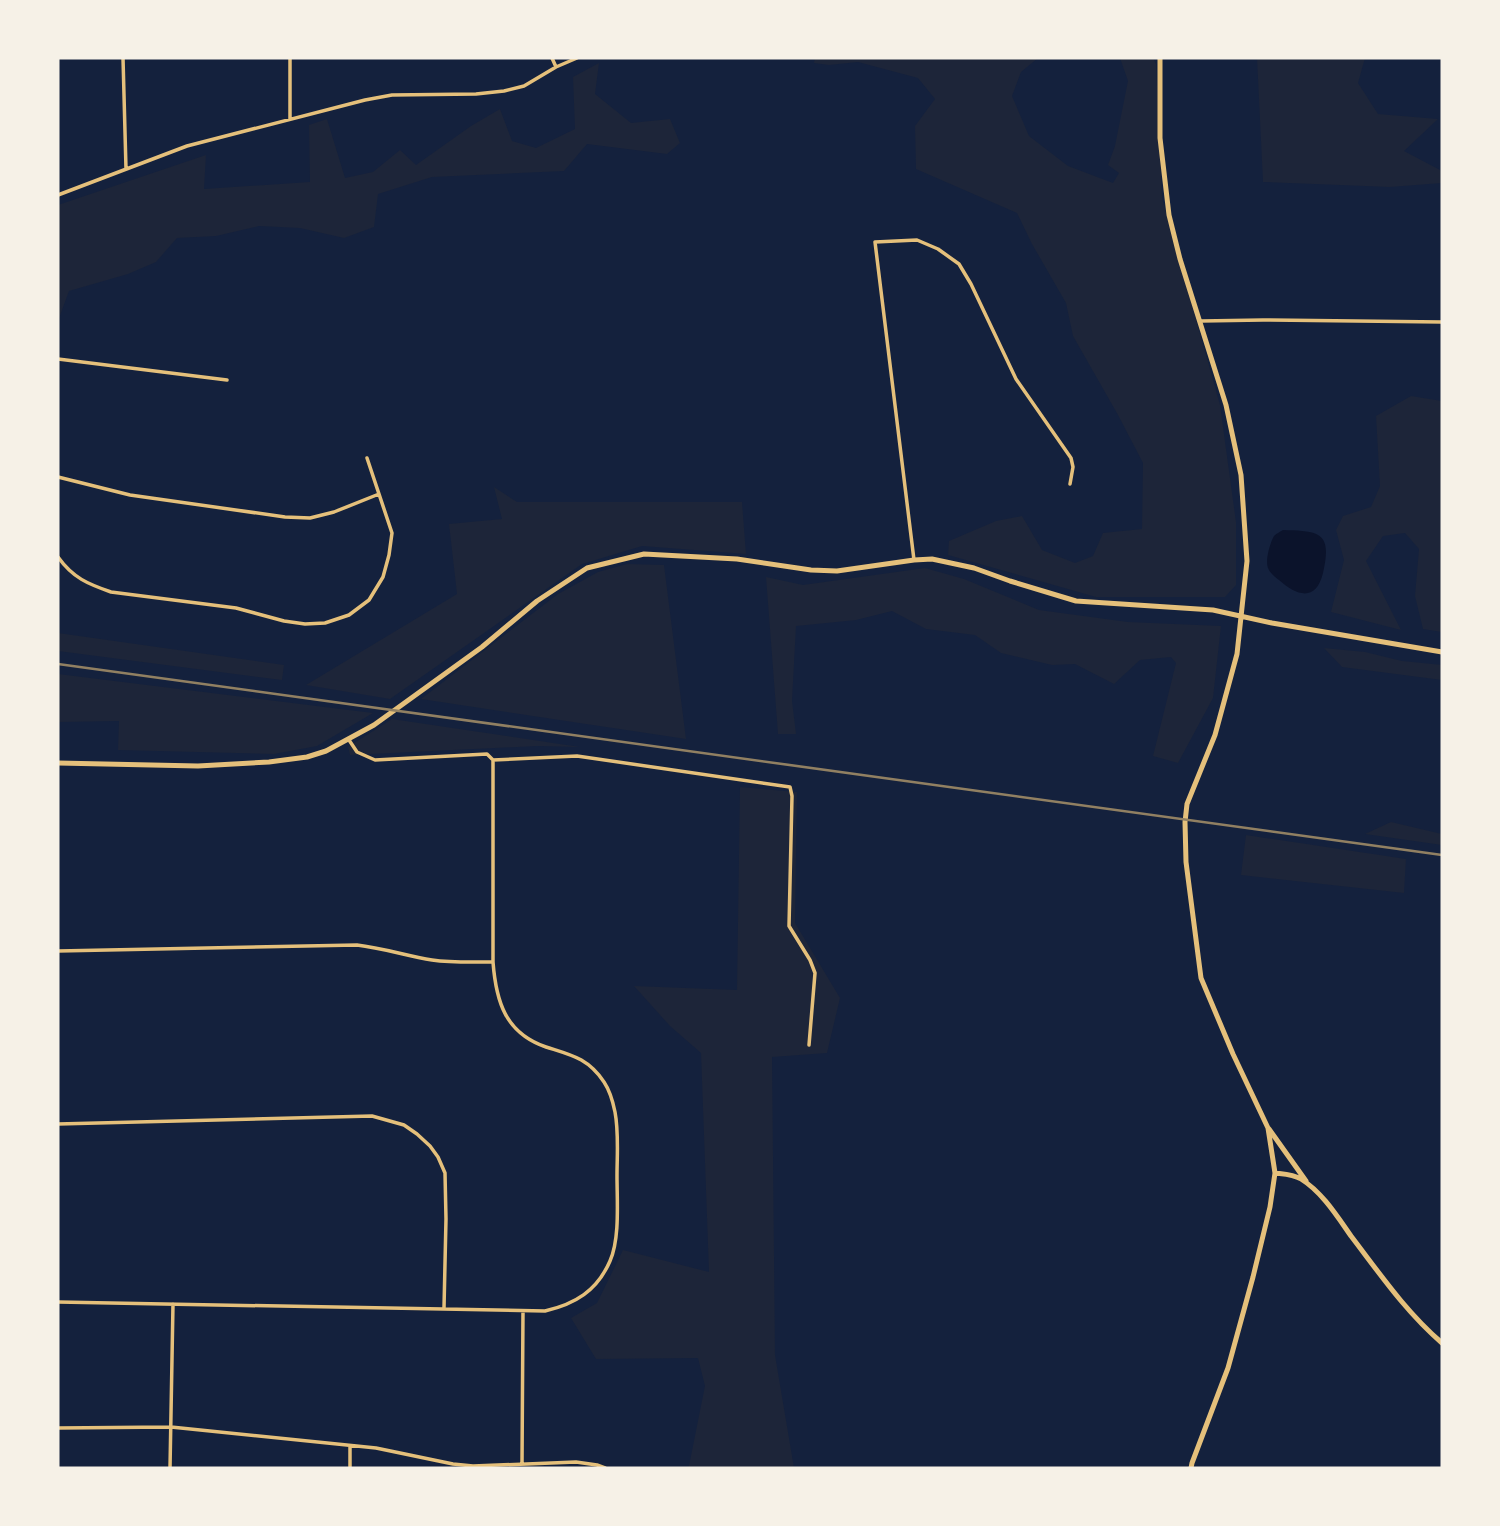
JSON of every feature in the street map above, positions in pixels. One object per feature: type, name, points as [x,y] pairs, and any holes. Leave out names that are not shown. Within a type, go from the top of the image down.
[{"type":"main road","points":[[1160,58],[1160,138],[1169,215],[1180,259],[1226,405],[1241,475],[1247,561],[1237,654],[1215,735],[1187,804],[1186,861],[1200,978],[1269,1128],[1308,1184],[1338,1217],[1402,1303],[1420,1324],[1442,1343]]},
{"type":"main road","points":[[58,763],[198,766],[269,762],[307,757],[326,751],[374,725],[482,647],[537,601],[587,569],[644,554],[737,559],[811,570],[837,571],[914,559],[932,559],[975,568],[1076,601],[1213,610],[1442,652]]},
{"type":"main road","points":[[1191,1468],[1228,1368],[1270,1208],[1275,1173],[1269,1128]]},
{"type":"main road","points":[[1275,1173],[1293,1175],[1308,1184]]},
{"type":"street","points":[[123,58],[126,169]]},
{"type":"street","points":[[290,58],[290,119]]},
{"type":"street","points":[[552,58],[556,67]]},
{"type":"street","points":[[58,195],[187,146],[393,95],[504,91],[524,86],[556,67],[578,58]]},
{"type":"street","points":[[914,559],[875,242],[917,240],[938,249],[959,264],[1016,379],[1071,458],[1073,467],[1070,484]]},
{"type":"street","points":[[1201,321],[1442,322]]},
{"type":"street","points":[[58,359],[227,380]]},
{"type":"street","points":[[58,559],[71,574],[111,592],[236,608],[284,621],[325,623],[349,615],[369,600],[383,577],[389,555],[392,533],[368,458]]},
{"type":"street","points":[[58,477],[141,497],[285,517],[310,518],[334,512],[379,494]]},
{"type":"street","points":[[349,740],[357,752],[375,760],[486,754],[493,760],[578,756],[790,787],[789,926],[815,973],[809,1045]]},
{"type":"street","points":[[58,1302],[545,1311],[564,1307],[583,1296],[599,1280],[611,1260],[615,1241],[616,1115],[604,1082],[591,1067],[576,1056],[543,1046],[527,1037],[512,1025],[498,1000],[493,962],[493,760]]},
{"type":"street","points":[[58,951],[357,945],[379,947],[432,960],[493,962]]},
{"type":"street","points":[[58,1124],[372,1116],[404,1125],[430,1146],[445,1173],[444,1309]]},
{"type":"street","points":[[170,1468],[173,1304]]},
{"type":"street","points":[[522,1464],[523,1311]]},
{"type":"street","points":[[58,1428],[171,1427],[376,1448],[472,1466],[576,1462],[606,1468]]},
{"type":"street","points":[[350,1446],[350,1468]]},
{"type":"shaded area","points":[[815,58],[1038,58],[1021,72],[1012,96],[1029,136],[1068,166],[1113,183],[1119,173],[1108,165],[1115,146],[1128,81],[1120,58],[1153,58],[1156,64],[1162,198],[1220,405],[1236,522],[1236,585],[1225,597],[1096,597],[948,555],[949,541],[996,521],[1022,516],[1042,550],[1075,563],[1093,556],[1103,533],[1142,529],[1143,463],[1073,336],[1066,303],[1017,213],[916,169],[915,126],[935,99],[918,78],[858,62],[829,65],[814,63]]},
{"type":"shaded area","points":[[1257,58],[1365,58],[1358,83],[1378,114],[1438,119],[1404,151],[1442,171],[1442,183],[1390,187],[1263,182]]},
{"type":"shaded area","points":[[599,63],[595,94],[631,123],[670,119],[680,143],[667,154],[587,144],[564,171],[432,177],[378,194],[374,227],[344,238],[300,228],[259,226],[216,236],[177,238],[156,262],[128,274],[69,291],[58,321],[58,205],[206,155],[204,189],[310,182],[309,125],[327,119],[345,178],[373,172],[400,150],[416,165],[500,109],[512,141],[536,148],[575,129],[573,77]]},
{"type":"shaded area","points":[[1411,396],[1442,401],[1442,632],[1423,629],[1415,596],[1419,549],[1405,533],[1383,536],[1366,561],[1401,630],[1331,612],[1344,560],[1336,530],[1343,516],[1371,507],[1380,486],[1376,416]]},
{"type":"shaded area","points":[[494,487],[517,502],[742,502],[746,554],[642,546],[582,564],[390,699],[306,685],[457,594],[449,524],[502,519]]},
{"type":"shaded area","points":[[1283,530],[1315,533],[1324,542],[1326,550],[1323,573],[1316,589],[1311,592],[1292,590],[1268,568],[1271,543],[1274,536]]},
{"type":"shaded area","points":[[627,564],[664,565],[686,739],[421,699],[558,594],[598,572]]},
{"type":"shaded area","points":[[925,568],[964,579],[1039,610],[1128,622],[1221,626],[1213,698],[1178,763],[1153,756],[1176,663],[1171,657],[1140,660],[1114,684],[1075,664],[1052,665],[1001,653],[975,635],[926,629],[892,611],[856,620],[796,626],[792,701],[796,734],[778,734],[766,577],[803,585]]},
{"type":"shaded area","points":[[58,633],[284,665],[282,680],[58,651]]},
{"type":"shaded area","points":[[1324,648],[1442,665],[1442,680],[1342,667]]},
{"type":"shaded area","points":[[58,674],[373,713],[317,746],[274,754],[118,750],[119,721],[58,722]]},
{"type":"shaded area","points":[[392,719],[580,747],[537,746],[350,755],[348,747]]},
{"type":"shaded area","points":[[740,787],[797,792],[795,923],[840,998],[827,1053],[772,1057],[775,1355],[794,1468],[687,1468],[705,1386],[698,1358],[596,1359],[571,1318],[597,1303],[623,1250],[709,1272],[701,1053],[670,1026],[634,986],[737,990]]},
{"type":"shaded area","points":[[1391,822],[1442,834],[1442,845],[1365,834]]},
{"type":"shaded area","points":[[1246,835],[1406,859],[1404,893],[1241,875]]},
{"type":"railway","points":[[58,664],[1442,855]]}]
